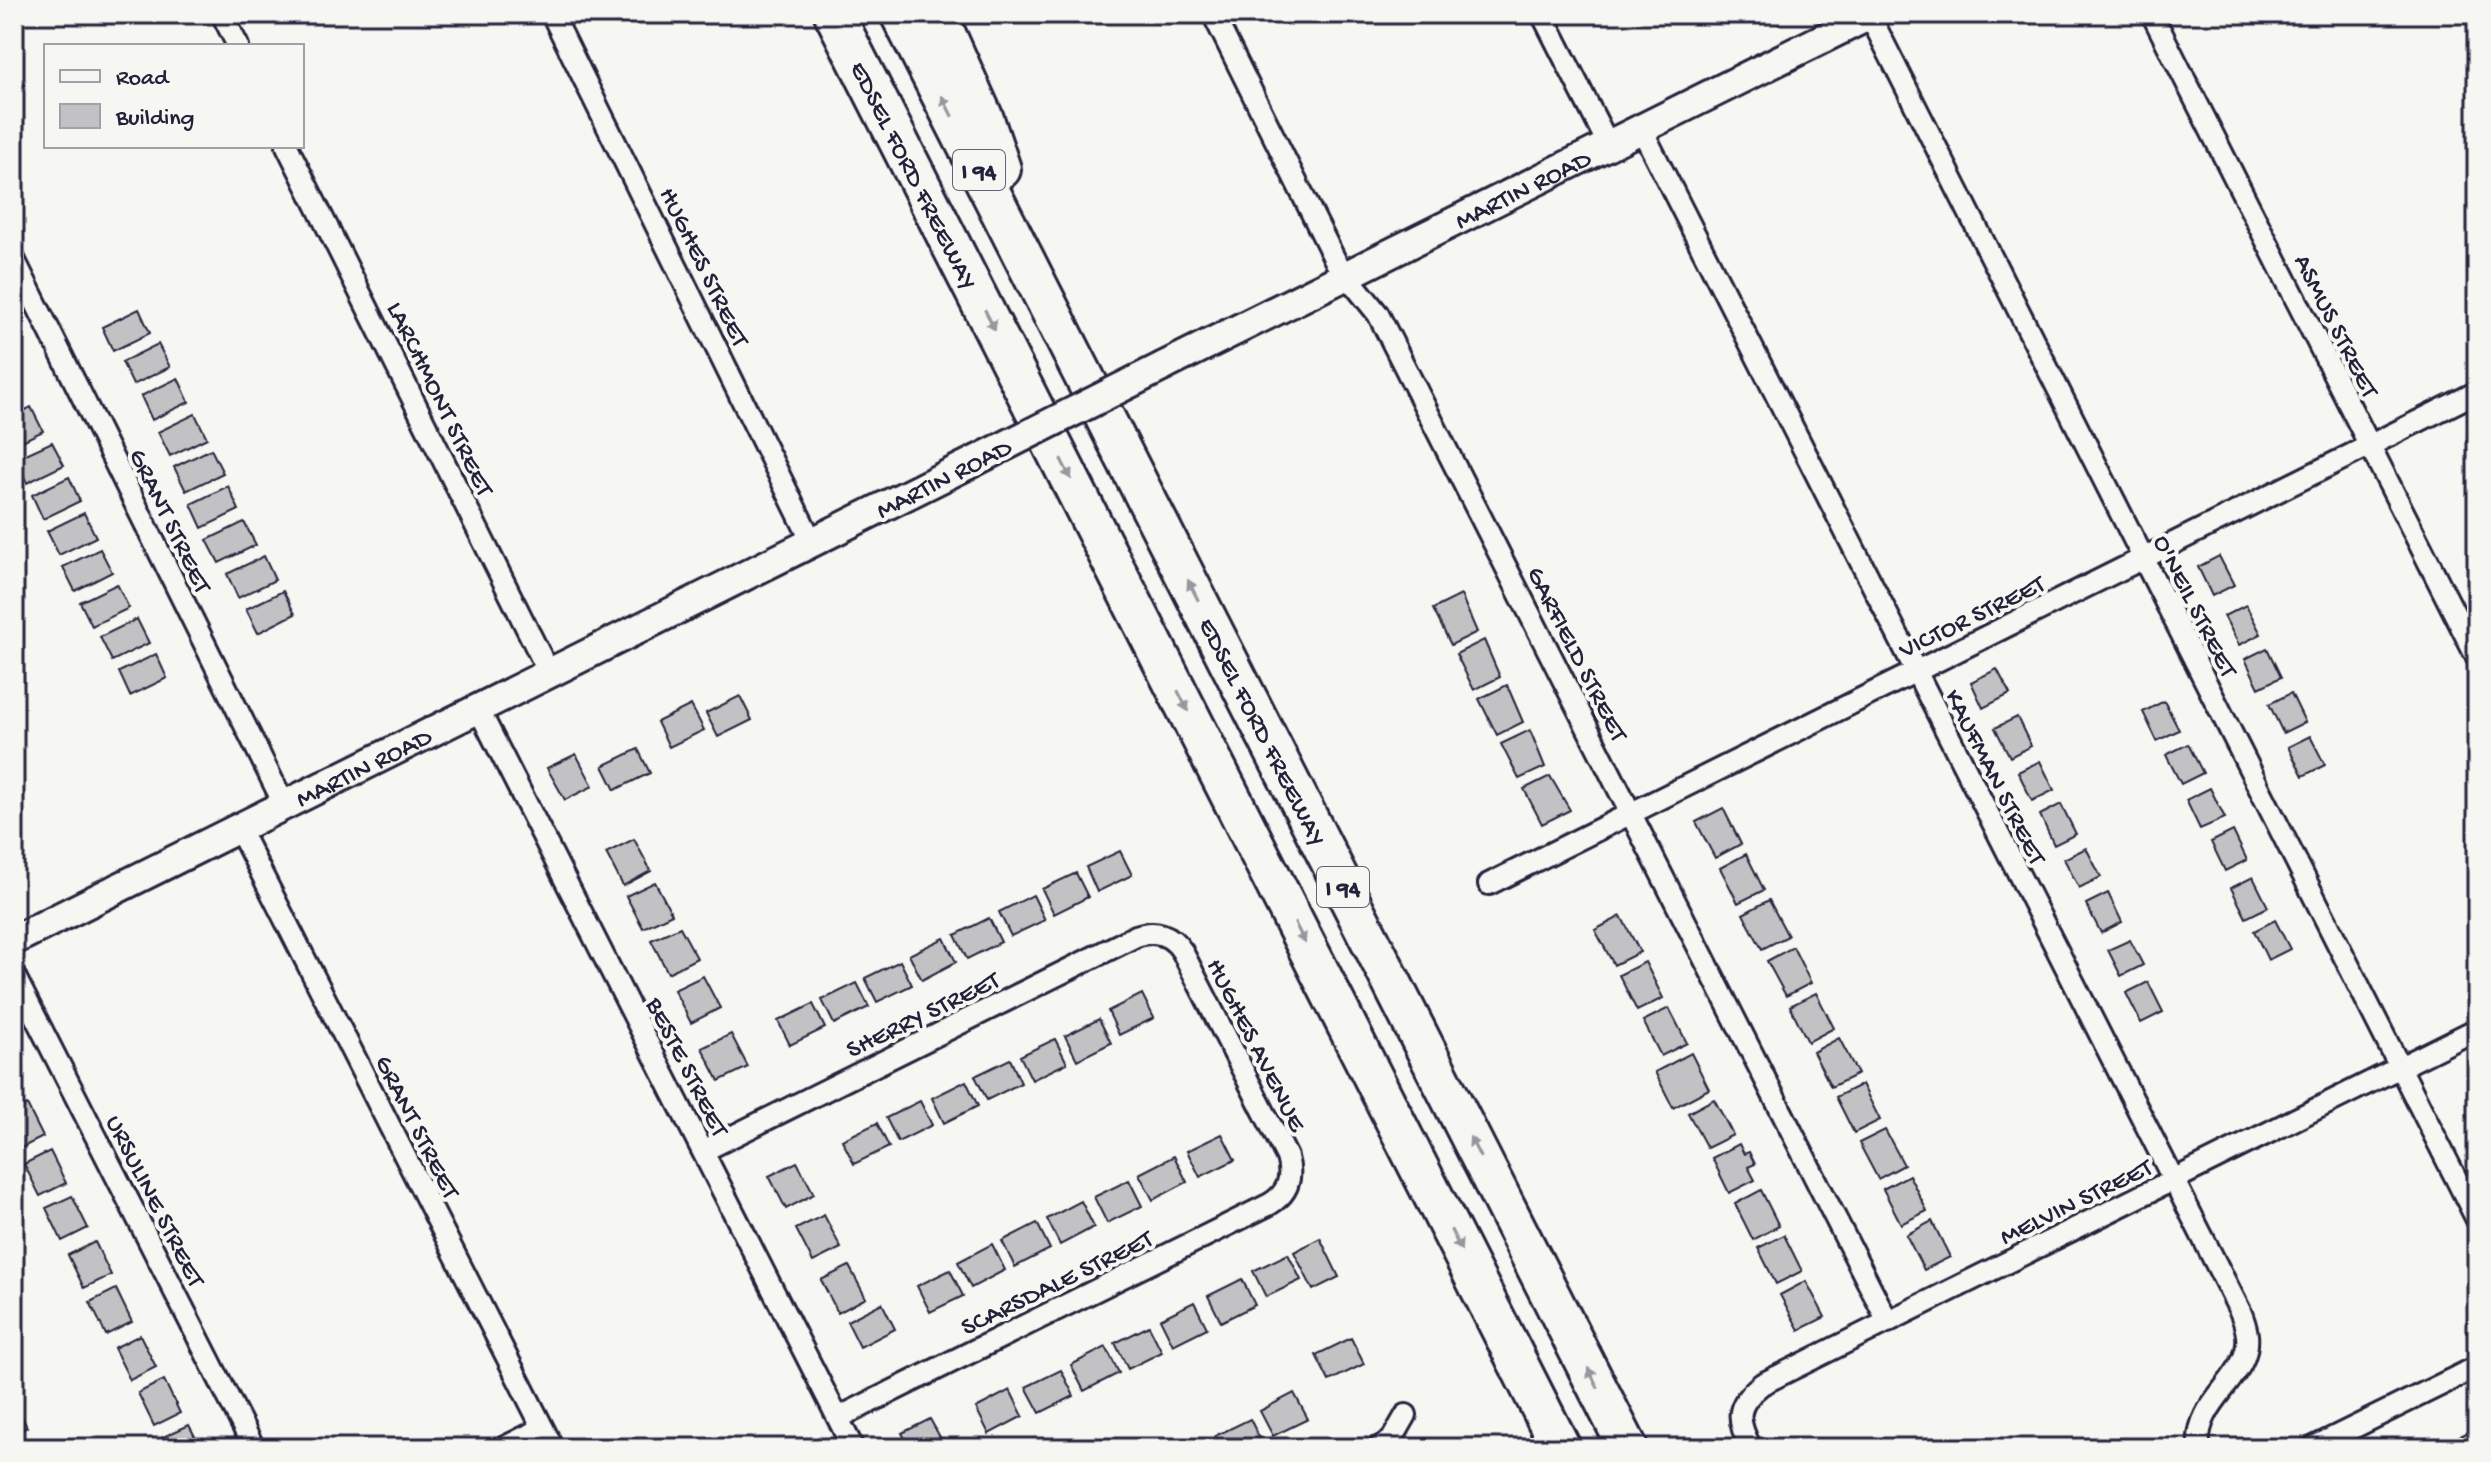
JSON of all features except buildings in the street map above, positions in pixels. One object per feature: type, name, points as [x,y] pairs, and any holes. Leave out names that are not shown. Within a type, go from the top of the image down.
[{"type":"highway","name":"EDSEL FORD FREEWAY","points":[[834,14],[1561,1448]]},
{"type":"highway","name":"EDSEL FORD FREEWAY","points":[[900,14],[1628,1448]]},
{"type":"highway","points":[[937,14],[984,119],[1058,326]]},
{"type":"street","points":[[222,14],[237,44]]},
{"type":"street","name":"HUGHES STREET","points":[[552,14],[812,542]]},
{"type":"street","name":"GARFIELD STREET","points":[[1213,14],[1336,262],[1378,314],[1888,1322]]},
{"type":"street","points":[[1542,14],[1608,144]]},
{"type":"street","name":"MARTIN ROAD","points":[[14,940],[1870,14]]},
{"type":"street","name":"O'NEIL STREET","points":[[1870,14],[2477,1220]]},
{"type":"street","name":"ASMUS STREET","points":[[2152,14],[2477,658]]},
{"type":"street","name":"KAUFMAN STREET","points":[[1641,128],[2240,1311],[2247,1347],[2241,1365],[2212,1401],[2203,1419],[2199,1448]]},
{"type":"street","name":"LARCHMONT STREET","points":[[288,148],[549,673]]},
{"type":"street","name":"GRANT STREET","points":[[14,259],[284,804]]},
{"type":"street","name":"VICTOR STREET","points":[[1489,884],[2477,392]]},
{"type":"street","name":"BESTE STREET","points":[[478,708],[853,1448]]},
{"type":"street","name":"GRANT STREET","points":[[238,827],[553,1448]]},
{"type":"street","name":"SHERRY STREET","points":[[703,1151],[1136,936],[1155,932],[1167,935]]},
{"type":"street","name":"HUGHES AVENUE","points":[[1167,935],[1182,951],[1287,1157],[1289,1182]]},
{"type":"street","name":"URSULINE STREET","points":[[14,975],[254,1448]]},
{"type":"street","name":"MELVIN STREET","points":[[1751,1448],[1743,1432],[1740,1413],[1752,1391],[1762,1384],[2477,1029]]},
{"type":"street","name":"SCARSDALE STREET","points":[[838,1418],[1270,1204],[1281,1198],[1289,1182]]},
{"type":"street","points":[[2312,1448],[2477,1367]]},
{"type":"street","points":[[1378,1448],[1391,1441],[1406,1415]]},
{"type":"street","points":[[503,1448],[543,1428]]}]
